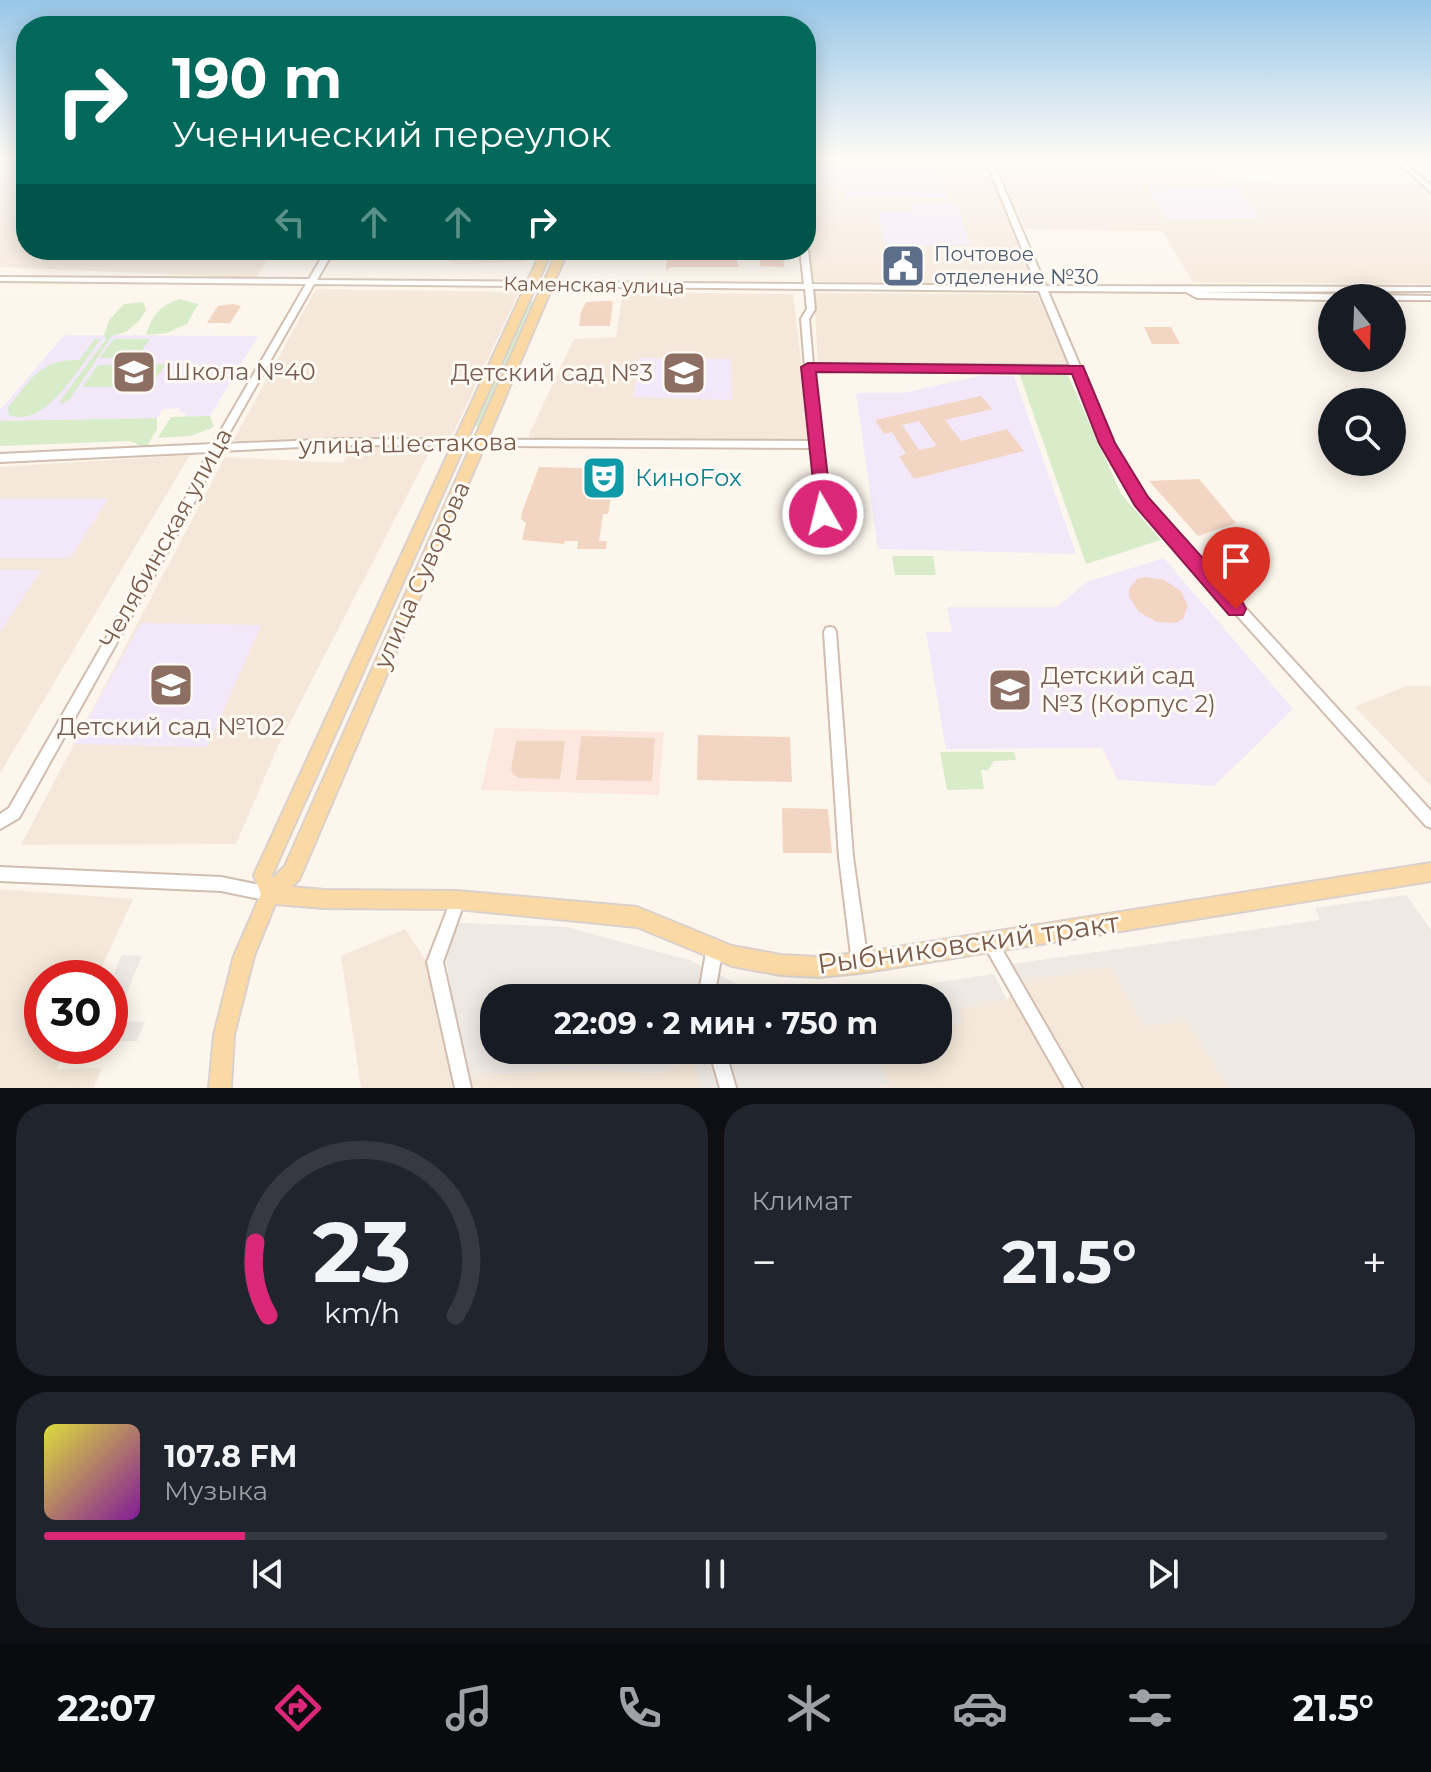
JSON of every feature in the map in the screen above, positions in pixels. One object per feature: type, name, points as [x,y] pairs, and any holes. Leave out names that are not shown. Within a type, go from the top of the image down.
[{"type":"main road","name":"улица Суворова","points":[[270,894],[263,875],[542,260]]},
{"type":"main road","name":"улица Суворова","points":[[220,1088],[224,1035],[244,956],[270,894],[292,873],[559,260]]},
{"type":"main road","name":"Рыбниковский тракт","points":[[270,894],[324,899],[458,900],[637,917],[732,956],[781,965],[818,967],[860,963],[1431,872]]},
{"type":"street","points":[[1010,209],[1107,443],[1141,501],[1431,821]]},
{"type":"street","name":"Челябинская улица","points":[[0,822],[14,813],[184,512],[215,449],[324,260]]},
{"type":"street","points":[[806,260],[811,309],[805,319],[808,367],[823,514]]},
{"type":"street","name":"Каменская улица","points":[[0,279],[1188,290],[1431,289]]},
{"type":"street","name":"Каменская улица","points":[[1188,290],[1197,296],[1431,298]]},
{"type":"street","points":[[808,367],[1078,369]]},
{"type":"street","name":"улица Шестакова","points":[[0,458],[341,442],[817,445]]},
{"type":"street","points":[[830,632],[846,857],[860,963]]},
{"type":"street","points":[[0,874],[221,884],[270,894]]},
{"type":"street","points":[[458,900],[435,962],[463,1088]]},
{"type":"street","points":[[990,942],[1074,1088]]},
{"type":"street","points":[[708,984],[715,947]]},
{"type":"street","points":[[721,1064],[728,1088]]},
{"type":"shaded area","points":[[0,209],[16,209],[16,260],[267,260],[256,278],[0,267]]},
{"type":"shaded area","points":[[816,209],[1004,209],[1035,285],[814,281],[811,260],[816,260]]},
{"type":"shaded area","points":[[913,209],[958,209],[970,246],[884,245],[878,212],[914,212]]},
{"type":"shaded area","points":[[1016,209],[1431,209],[1431,284],[1193,282],[1162,231],[1025,229]]},
{"type":"shaded area","points":[[1160,209],[1253,209],[1260,218],[1166,219]]},
{"type":"shaded area","points":[[447,260],[527,260],[526,262],[455,264]]},
{"type":"shaded area","points":[[316,289],[519,292],[452,436],[233,441]]},
{"type":"shaded area","points":[[623,292],[793,294],[811,443],[527,439],[574,339],[616,337]]},
{"type":"shaded area","points":[[814,293],[1037,294],[1069,367],[818,366]]},
{"type":"shaded area","name":"Школа №40","points":[[64,335],[258,336],[210,416],[185,417],[187,413],[179,412],[181,408],[163,409],[157,418],[0,421],[0,410]]},
{"type":"shaded area","name":"Детский сад №3","points":[[639,358],[731,359],[732,400],[633,397]]},
{"type":"shaded area","points":[[984,375],[1014,376],[1076,554],[878,549],[856,393],[903,393]]},
{"type":"shaded area","points":[[352,446],[432,447],[278,746],[236,844],[21,845],[225,457],[343,463]]},
{"type":"shaded area","points":[[190,455],[0,773],[0,467]]},
{"type":"shaded area","points":[[0,499],[108,499],[70,558],[0,558]]},
{"type":"shaded area","points":[[1164,558],[1293,709],[1214,786],[1118,780],[1102,748],[946,749],[926,632],[952,632],[947,607],[1057,607],[1087,582]]},
{"type":"shaded area","points":[[0,570],[41,570],[0,632]]},
{"type":"shaded area","name":"Детский сад №102","points":[[141,623],[261,625],[207,747],[74,744]]},
{"type":"shaded area","points":[[1406,686],[1431,686],[1431,786],[1355,707]]},
{"type":"shaded area","points":[[495,728],[664,732],[659,795],[481,790]]},
{"type":"shaded area","points":[[0,889],[133,899],[105,960],[24,960],[24,1064],[59,1064],[57,1069],[102,1068],[94,1088],[0,1088]]},
{"type":"shaded area","points":[[1406,895],[1431,930],[1431,1088],[1229,1088],[1186,1020],[1144,1026],[1111,967],[1018,982],[1013,964],[1320,920],[1315,908]]},
{"type":"shaded area","points":[[441,922],[566,927],[689,960],[737,984],[480,984],[480,1064],[681,1064],[656,1073],[583,1069],[469,1076],[452,999]]},
{"type":"shaded area","points":[[405,929],[452,999],[469,1076],[583,1069],[656,1073],[682,1064],[694,1064],[701,1088],[361,1088],[341,956]]},
{"type":"shaded area","points":[[122,955],[142,956],[128,990],[128,960],[120,960]]},
{"type":"shaded area","points":[[1111,967],[1144,1026],[1186,1020],[1229,1088],[879,1088],[889,1085],[883,1064],[952,1064],[952,1016],[958,1009],[1007,1000],[1018,982]]},
{"type":"shaded area","points":[[994,974],[1007,1000],[959,1009],[963,1023],[952,1027],[952,984],[927,984]]},
{"type":"shaded area","points":[[128,1021],[145,1022],[137,1041],[128,1041]]},
{"type":"shaded area","points":[[693,1064],[883,1064],[889,1085],[879,1088],[701,1088]]},
{"type":"green space","points":[[179,299],[198,304],[187,324],[167,333],[146,335],[158,312]]},
{"type":"green space","points":[[530,301],[535,301],[480,426],[474,426]]},
{"type":"green space","points":[[143,302],[146,310],[139,321],[126,332],[112,336],[70,399],[62,404],[60,401],[106,339],[104,335],[109,320],[124,304]]},
{"type":"green space","points":[[95,339],[101,339],[73,378],[49,404],[23,417],[9,415],[8,407],[30,380],[45,367],[79,360]]},
{"type":"green space","points":[[114,339],[150,339],[136,358],[99,358]]},
{"type":"green space","points":[[166,364],[150,387],[82,387],[98,365]]},
{"type":"green space","points":[[1018,370],[1066,371],[1121,494],[1161,540],[1086,564]]},
{"type":"green space","points":[[210,416],[214,427],[190,436],[158,438],[171,417]]},
{"type":"green space","points":[[157,418],[157,429],[146,448],[130,441],[0,446],[0,421]]},
{"type":"green space","points":[[892,556],[933,556],[936,575],[895,575]]},
{"type":"green space","points":[[940,752],[1014,752],[1016,760],[994,761],[988,770],[981,770],[984,789],[947,790]]},
{"type":"building","points":[[667,260],[736,260],[739,267],[671,267],[666,270]]},
{"type":"building","points":[[760,260],[783,260],[784,267],[760,266]]},
{"type":"building","points":[[613,301],[610,326],[579,326],[586,302]]},
{"type":"building","points":[[218,306],[241,306],[230,323],[207,323]]},
{"type":"building","points":[[1144,327],[1171,327],[1180,344],[1152,344]]},
{"type":"building","points":[[981,396],[992,409],[945,420],[961,441],[1007,429],[1024,451],[914,479],[899,456],[906,454],[892,432],[884,434],[875,420]],"holes":[[[919,421],[937,446],[919,450],[902,425]]]},
{"type":"building","points":[[593,462],[615,462],[614,469],[610,469],[607,489],[612,490],[608,514],[603,514],[599,541],[607,541],[606,549],[577,549],[578,541],[565,541],[564,544],[522,540],[526,523],[521,519],[522,512],[539,467],[582,468],[582,465],[593,466]]},
{"type":"building","points":[[1199,479],[1236,523],[1198,536],[1149,481]]},
{"type":"building","points":[[1137,579],[1164,580],[1181,591],[1188,606],[1183,619],[1176,623],[1157,622],[1139,612],[1129,597],[1129,589]]},
{"type":"building","points":[[698,735],[790,737],[792,782],[697,780]]},
{"type":"building","points":[[581,736],[655,738],[652,781],[576,780]]},
{"type":"building","points":[[516,741],[565,741],[560,779],[519,778],[513,774],[511,769]]},
{"type":"building","points":[[782,808],[828,809],[832,853],[783,853]]},
{"type":"place","name":"Почтовое отделение №30","points":[[903,266]]},
{"type":"place","name":"Школа №40","points":[[134,372]]},
{"type":"place","name":"Детский сад №3","points":[[684,373]]},
{"type":"place","name":"КиноFox","points":[[604,478]]},
{"type":"place","name":"Детский сад №102","points":[[171,685]]},
{"type":"place","name":"Детский сад №3 (Корпус 2)","points":[[1010,690]]},
{"type":"route","points":[[823,514],[808,367],[1078,369],[1107,443],[1141,501],[1236,609]]}]
